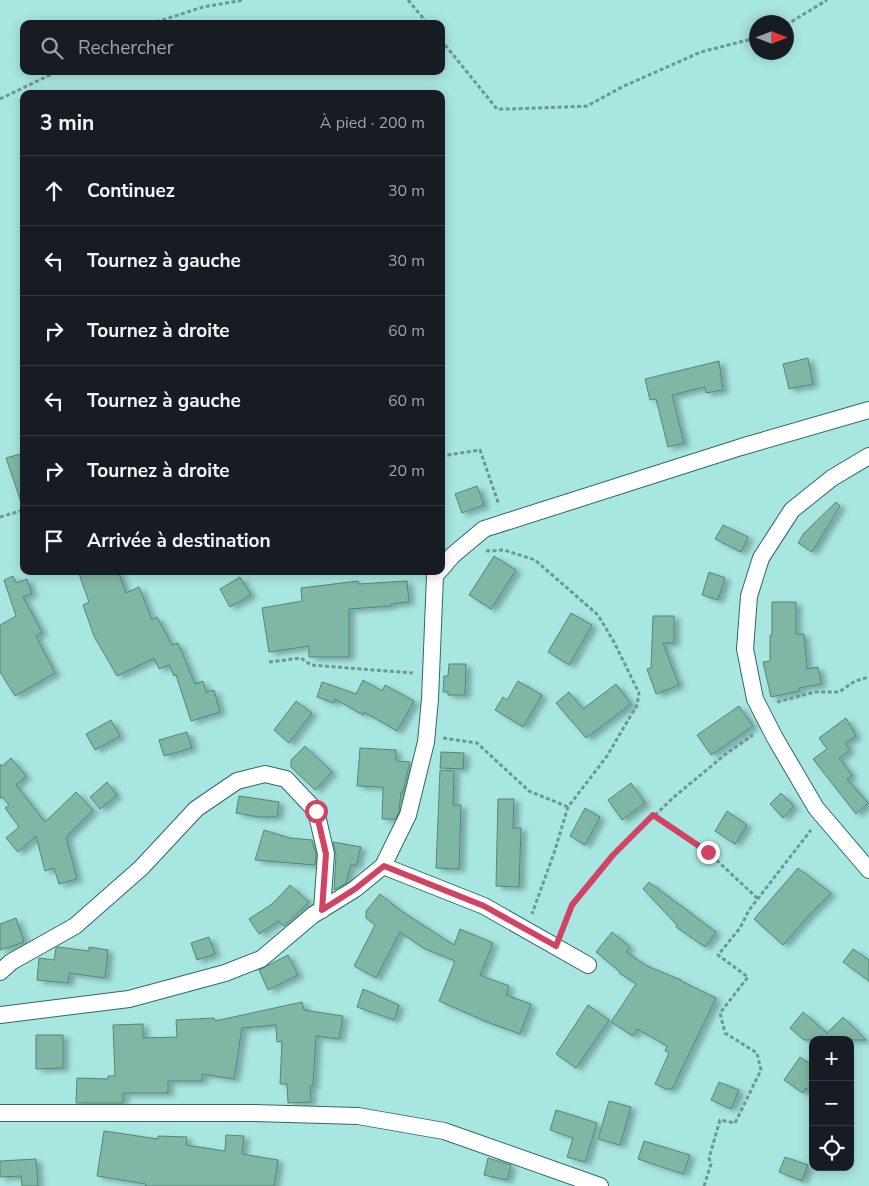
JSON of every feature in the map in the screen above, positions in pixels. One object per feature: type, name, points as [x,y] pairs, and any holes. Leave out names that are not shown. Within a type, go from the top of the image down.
[{"type":"street","points":[[445,564],[484,529],[742,447],[869,410]]},
{"type":"street","points":[[869,456],[832,478],[792,510],[761,558],[749,596],[745,649],[755,699],[768,725],[816,808],[869,870]]},
{"type":"street","points":[[0,1014],[129,999],[225,973],[261,959],[322,910],[355,889],[384,866],[408,815],[427,735],[436,575]]},
{"type":"street","points":[[0,972],[10,962],[75,926],[141,868],[196,809],[237,781],[265,774],[286,779],[316,811],[326,854],[322,910]]},
{"type":"street","points":[[384,866],[484,906],[588,965]]},
{"type":"street","points":[[0,1113],[253,1113],[358,1116],[444,1131],[600,1186]]},
{"type":"path","points":[[162,20],[203,7],[244,0]]},
{"type":"path","points":[[408,0],[425,20]]},
{"type":"path","points":[[794,20],[827,0]]},
{"type":"path","points":[[445,45],[497,108],[509,108],[587,106],[624,86],[701,52],[749,40]]},
{"type":"path","points":[[0,99],[50,75]]},
{"type":"path","points":[[445,455],[480,450],[505,522]]},
{"type":"path","points":[[0,517],[20,511]]},
{"type":"path","points":[[453,555],[504,550],[535,560],[598,615],[614,642],[638,694],[637,705],[607,756],[568,807],[527,930]]},
{"type":"path","points":[[269,662],[301,658],[311,664],[360,669],[372,668],[431,675]]},
{"type":"path","points":[[759,706],[814,692],[840,692],[855,681],[869,678]]},
{"type":"path","points":[[556,946],[572,905],[613,855],[653,815],[727,753],[768,725]]},
{"type":"path","points":[[427,735],[477,743],[529,791],[568,807]]},
{"type":"path","points":[[653,815],[708,852],[758,899]]},
{"type":"path","points":[[704,1186],[711,1164],[709,1158],[720,1120],[735,1122],[761,1070],[757,1052],[725,1034],[720,1013],[748,978],[718,955],[740,928],[749,910],[822,815]]},
{"type":"building","points":[[808,358],[813,384],[789,389],[783,364]]},
{"type":"building","points":[[719,361],[723,390],[706,393],[705,387],[672,395],[684,443],[668,447],[656,399],[650,400],[645,379]]},
{"type":"building","points":[[20,454],[20,499],[6,458]]},
{"type":"building","points":[[477,486],[484,505],[462,513],[455,494]]},
{"type":"building","points":[[836,502],[840,506],[812,552],[798,543],[804,533]]},
{"type":"building","points":[[723,525],[748,537],[741,552],[715,539]]},
{"type":"building","points":[[494,556],[516,570],[491,609],[469,595]]},
{"type":"building","points":[[709,572],[725,578],[718,600],[702,595]]},
{"type":"building","points":[[79,575],[119,575],[126,593],[139,587],[152,620],[157,617],[172,645],[178,643],[195,684],[203,681],[206,692],[214,690],[220,712],[191,721],[176,675],[174,676],[169,665],[159,669],[154,658],[117,676],[94,636],[83,605],[89,602]]},
{"type":"building","points":[[13,576],[16,583],[27,579],[32,594],[23,597],[42,632],[36,636],[55,673],[15,696],[0,672],[0,625],[16,616],[4,580]]},
{"type":"building","points":[[240,577],[251,595],[230,607],[220,589]]},
{"type":"building","points":[[358,581],[359,584],[407,581],[409,602],[391,604],[391,606],[349,609],[349,657],[309,657],[309,646],[269,652],[262,608],[302,601],[301,588]]},
{"type":"building","points":[[772,602],[796,602],[796,634],[804,634],[807,669],[818,667],[821,684],[799,688],[799,691],[771,697],[763,662],[770,661]]},
{"type":"building","points":[[571,613],[592,625],[569,665],[548,652]]},
{"type":"building","points":[[653,616],[674,616],[674,643],[663,643],[679,685],[656,694],[647,669],[651,668]]},
{"type":"building","points":[[449,664],[466,664],[465,695],[448,695],[448,692],[443,692],[444,676],[448,676]]},
{"type":"building","points":[[363,680],[382,691],[385,685],[414,701],[397,731],[364,712],[363,715],[335,699],[334,703],[317,697],[322,682],[356,694]]},
{"type":"building","points":[[518,681],[542,695],[523,727],[495,710],[503,697],[507,700]]},
{"type":"building","points":[[616,684],[631,704],[586,738],[556,703],[569,692],[583,709]]},
{"type":"building","points":[[296,701],[312,713],[289,743],[274,730]]},
{"type":"building","points":[[739,706],[753,726],[711,755],[697,735]]},
{"type":"building","points":[[846,718],[856,736],[845,743],[850,750],[839,758],[852,775],[847,779],[868,803],[856,814],[813,759],[827,749],[819,738]]},
{"type":"building","points":[[111,720],[120,736],[95,750],[86,734]]},
{"type":"building","points":[[187,732],[192,748],[164,756],[159,740]]},
{"type":"building","points":[[305,746],[332,772],[315,790],[291,767],[291,760]]},
{"type":"building","points":[[360,748],[396,750],[396,761],[410,762],[403,792],[401,792],[399,812],[395,819],[382,819],[383,787],[357,786]]},
{"type":"building","points":[[441,752],[464,753],[463,769],[440,768]]},
{"type":"building","points":[[11,758],[26,776],[16,785],[45,822],[76,792],[93,810],[66,837],[77,879],[59,884],[54,868],[45,871],[36,836],[18,852],[6,838],[19,827],[5,808],[9,805],[2,797],[0,799],[0,764],[2,766]]},
{"type":"building","points":[[440,770],[454,771],[453,805],[461,805],[459,869],[436,868]]},
{"type":"building","points":[[107,782],[117,795],[100,809],[90,797]]},
{"type":"building","points":[[631,783],[645,803],[622,820],[608,800]]},
{"type":"building","points":[[781,793],[794,806],[783,818],[770,804]]},
{"type":"building","points":[[239,796],[279,802],[277,817],[259,817],[236,813]]},
{"type":"building","points":[[498,799],[514,799],[513,828],[521,828],[519,887],[496,886]]},
{"type":"building","points":[[585,808],[600,817],[585,845],[570,836]]},
{"type":"building","points":[[727,811],[747,825],[735,844],[715,831]]},
{"type":"building","points":[[264,830],[290,838],[312,840],[316,855],[315,865],[255,860]]},
{"type":"building","points":[[333,842],[361,847],[356,866],[351,864],[346,883],[334,890],[336,854]]},
{"type":"building","points":[[798,868],[831,893],[783,945],[754,919]]},
{"type":"building","points":[[649,882],[716,932],[705,947],[676,927],[677,925],[643,889]]},
{"type":"building","points":[[290,885],[309,902],[284,926],[278,921],[259,934],[249,919],[272,904]]},
{"type":"building","points":[[380,894],[401,911],[454,945],[460,929],[493,943],[480,975],[509,986],[506,995],[531,1004],[520,1034],[439,1001],[455,961],[423,948],[400,932],[376,978],[354,966],[375,925],[366,918],[366,911]]},
{"type":"building","points":[[16,918],[24,942],[0,950],[0,924]]},
{"type":"building","points":[[612,932],[630,947],[626,952],[647,966],[681,980],[716,998],[672,1089],[666,1089],[655,1084],[669,1053],[665,1051],[667,1046],[637,1029],[633,1036],[611,1022],[636,984],[619,973],[596,952]]},
{"type":"building","points":[[209,937],[215,954],[197,960],[191,943]]},
{"type":"building","points":[[89,947],[108,950],[105,978],[69,973],[68,983],[37,980],[39,958],[54,960],[56,948],[89,951]]},
{"type":"building","points":[[853,949],[869,960],[869,981],[843,962]]},
{"type":"building","points":[[288,955],[298,975],[268,990],[259,970]]},
{"type":"building","points":[[363,989],[399,1005],[394,1020],[357,1007]]},
{"type":"building","points":[[302,1002],[304,1010],[343,1016],[339,1039],[316,1036],[313,1086],[310,1086],[311,1102],[288,1103],[287,1084],[280,1084],[282,1041],[277,1042],[276,1025],[242,1028],[234,1079],[202,1074],[202,1081],[168,1081],[168,1093],[123,1093],[123,1103],[76,1103],[77,1078],[108,1079],[108,1076],[115,1076],[113,1025],[143,1024],[143,1038],[177,1037],[176,1020],[214,1018],[215,1021]]},
{"type":"building","points":[[588,1005],[609,1020],[576,1068],[556,1054]]},
{"type":"building","points":[[803,1012],[827,1033],[843,1017],[866,1040],[854,1040],[854,1036],[809,1036],[809,1040],[804,1040],[790,1028]]},
{"type":"building","points":[[36,1035],[63,1035],[63,1068],[36,1069]]},
{"type":"building","points":[[800,1057],[809,1063],[809,1090],[806,1088],[803,1093],[784,1080]]},
{"type":"building","points":[[719,1082],[739,1090],[731,1109],[711,1100]]},
{"type":"building","points":[[609,1101],[631,1107],[620,1145],[598,1139]]},
{"type":"building","points":[[556,1110],[597,1123],[585,1162],[567,1157],[573,1138],[550,1130]]},
{"type":"building","points":[[104,1131],[158,1139],[158,1136],[187,1137],[186,1145],[225,1151],[226,1135],[244,1136],[242,1154],[278,1160],[274,1186],[145,1186],[146,1184],[97,1176]]},
{"type":"building","points":[[644,1141],[690,1155],[683,1174],[638,1159]]},
{"type":"building","points":[[785,1157],[808,1165],[802,1181],[779,1172]]},
{"type":"building","points":[[488,1158],[511,1165],[507,1180],[484,1175]]},
{"type":"building","points":[[36,1159],[38,1186],[22,1186],[21,1176],[0,1177],[0,1161]]},
{"type":"route","points":[[316,811],[326,854],[322,910],[355,889],[384,866],[484,906],[556,946],[572,905],[613,855],[653,815],[708,852]]}]
